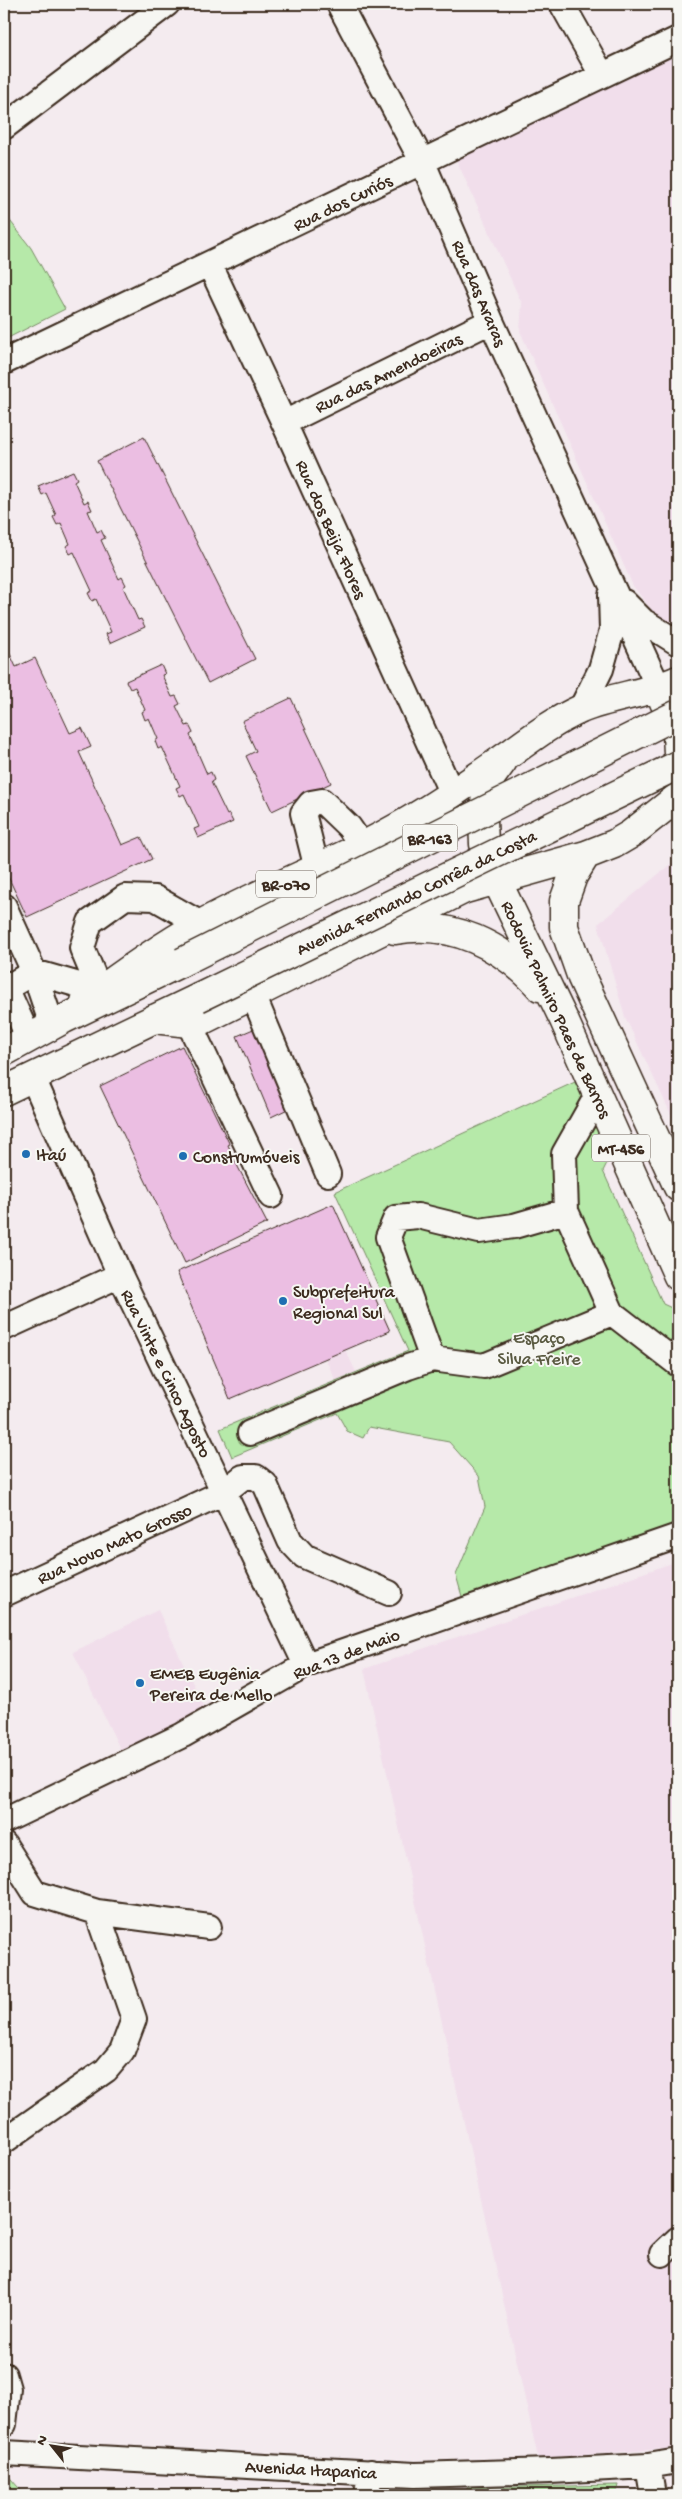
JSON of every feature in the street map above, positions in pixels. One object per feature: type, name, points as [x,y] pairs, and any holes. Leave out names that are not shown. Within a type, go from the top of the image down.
[{"type":"main road","name":"BR-070","points":[[58,1022],[157,950],[201,924],[363,847],[452,794],[544,730],[581,709],[617,697],[668,684]]},
{"type":"main road","points":[[668,684],[678,754]]},
{"type":"main road","name":"BR-163","points":[[4,1052],[58,1022],[678,714]]},
{"type":"main road","name":"BR-070","points":[[496,880],[484,844],[482,830],[484,804],[487,787],[492,776],[511,753]]},
{"type":"main road","name":"Avenida Fernando Corrêa da Costa","points":[[4,1092],[154,1019],[193,1011],[678,765]]},
{"type":"main road","points":[[674,801],[678,774]]},
{"type":"main road","name":"Avenida Fernando Corrêa da Costa","points":[[193,1011],[203,1020],[465,890],[586,855],[631,834],[674,801]]},
{"type":"main road","name":"Rodovia Palmiro Paes de Barros","points":[[586,855],[573,876],[564,901],[564,928],[582,978],[678,1187]]},
{"type":"main road","name":"Rodovia Palmiro Paes de Barros","points":[[496,880],[564,1020],[678,1276]]},
{"type":"main road","name":"MT-456","points":[[378,933],[422,927],[466,934],[485,942],[525,970],[543,989],[564,1020]]},
{"type":"street","points":[[4,127],[167,4]]},
{"type":"street","name":"Rua das Araras","points":[[339,4],[423,163],[611,588],[668,684]]},
{"type":"street","points":[[562,4],[602,76]]},
{"type":"street","name":"Rua dos Curiós","points":[[4,362],[678,40]]},
{"type":"street","name":"Rua dos Beija Flores","points":[[210,265],[284,423],[452,794]]},
{"type":"street","name":"Rua das Amendoeiras","points":[[284,423],[491,320]]},
{"type":"street","points":[[611,588],[643,621],[678,642]]},
{"type":"street","points":[[581,709],[601,669],[612,630],[611,588]]},
{"type":"street","points":[[317,869],[303,813],[311,803],[322,801],[349,827],[363,847]]},
{"type":"street","points":[[100,991],[82,948],[90,922],[124,897],[155,898],[201,924]]},
{"type":"street","points":[[4,906],[58,1022]]},
{"type":"street","points":[[29,1039],[5,986],[34,972],[100,991]]},
{"type":"street","points":[[253,995],[328,1174]]},
{"type":"street","points":[[193,1011],[272,1196]]},
{"type":"street","name":"Rua Vinte e Cinco Agosto","points":[[33,1078],[120,1275],[306,1665]]},
{"type":"street","points":[[598,1094],[564,1154],[566,1211],[612,1313],[678,1364]]},
{"type":"street","points":[[432,1359],[388,1237],[396,1218],[418,1216],[479,1231],[514,1226],[566,1211]]},
{"type":"street","points":[[4,1328],[120,1275]]},
{"type":"street","points":[[250,1433],[408,1367],[432,1359],[484,1366],[612,1313]]},
{"type":"street","name":"Rua Novo Mato Grosso","points":[[4,1594],[224,1492],[243,1477],[256,1477],[265,1484],[290,1541],[304,1556],[389,1593]]},
{"type":"street","name":"Rua 13 de Maio","points":[[4,1821],[183,1735],[306,1665],[678,1536]]},
{"type":"street","points":[[4,1844],[35,1893],[97,1912],[209,1927]]},
{"type":"street","points":[[4,2141],[106,2070],[122,2051],[134,2019],[97,1912]]},
{"type":"street","points":[[4,2375],[8,2389],[4,2424]]},
{"type":"street","name":"Avenida Itaparica","points":[[4,2453],[370,2472],[413,2485],[648,2466],[678,2461]]},
{"type":"street","points":[[648,2466],[653,2495]]},
{"type":"street","points":[[367,2495],[370,2472]]},
{"type":"shaded area","points":[[673,57],[678,70],[678,630],[657,617],[633,586],[520,331],[522,304],[456,159]]},
{"type":"shaded area","points":[[678,858],[677,1127],[625,1017],[598,924]]},
{"type":"shaded area","points":[[345,1349],[356,1372],[336,1381],[325,1358]]},
{"type":"shaded area","points":[[678,1561],[678,2448],[538,2458],[364,1669]]},
{"type":"shaded area","name":"EMEB Eugênia Pereira de Mello","points":[[158,1610],[207,1713],[124,1757],[73,1652]]},
{"type":"green space","points":[[4,213],[31,248],[65,309],[4,340]]},
{"type":"green space","name":"Espaço Silva Freire","points":[[575,1082],[610,1157],[603,1171],[663,1304],[678,1311],[678,1527],[463,1600],[456,1575],[485,1507],[479,1476],[449,1442],[369,1427],[363,1438],[347,1431],[337,1413],[232,1457],[220,1429],[408,1351],[335,1192]]},
{"type":"green space","points":[[4,2471],[25,2495],[4,2495]]},
{"type":"green space","points":[[618,2485],[616,2495],[467,2495],[467,2488]]},
{"type":"building","points":[[144,437],[255,659],[208,683],[97,461]]},
{"type":"building","points":[[73,471],[77,479],[74,481],[84,503],[88,501],[92,510],[88,511],[97,532],[101,530],[105,538],[101,540],[119,579],[122,577],[126,585],[123,587],[138,620],[141,619],[145,627],[110,643],[106,634],[111,632],[96,599],[92,601],[88,593],[92,591],[74,552],[70,554],[66,546],[70,544],[61,523],[57,525],[53,517],[56,515],[46,493],[42,495],[38,486]]},
{"type":"building","points":[[4,641],[16,667],[35,658],[70,733],[82,728],[91,747],[79,752],[122,845],[141,837],[152,859],[27,917],[4,868]]},
{"type":"building","points":[[161,665],[165,674],[162,675],[172,697],[176,696],[180,704],[176,706],[186,726],[189,725],[193,733],[190,735],[207,774],[211,772],[214,780],[211,782],[227,815],[229,814],[233,822],[198,838],[194,829],[199,827],[184,794],[180,796],[176,788],[180,786],[162,747],[158,749],[155,741],[158,739],[149,718],[145,720],[142,712],[145,710],[135,687],[130,689],[126,681]]},
{"type":"building","points":[[291,698],[331,783],[272,811],[246,756],[256,751],[242,721]]},
{"type":"building","points":[[258,1027],[292,1107],[271,1117],[237,1036]]},
{"type":"building","name":"Construmóveis","points":[[182,1046],[229,1143],[228,1145],[238,1167],[267,1223],[185,1263],[100,1086]]},
{"type":"building","name":"Subprefeitura Regional Sul","points":[[333,1204],[390,1331],[230,1399],[177,1272]]},
{"type":"place","name":"Itaú","points":[[26,1154]]},
{"type":"place","name":"Construmóveis","points":[[183,1156]]},
{"type":"place","name":"Subprefeitura Regional Sul","points":[[283,1301]]},
{"type":"place","name":"EMEB Eugênia Pereira de Mello","points":[[140,1683]]}]
